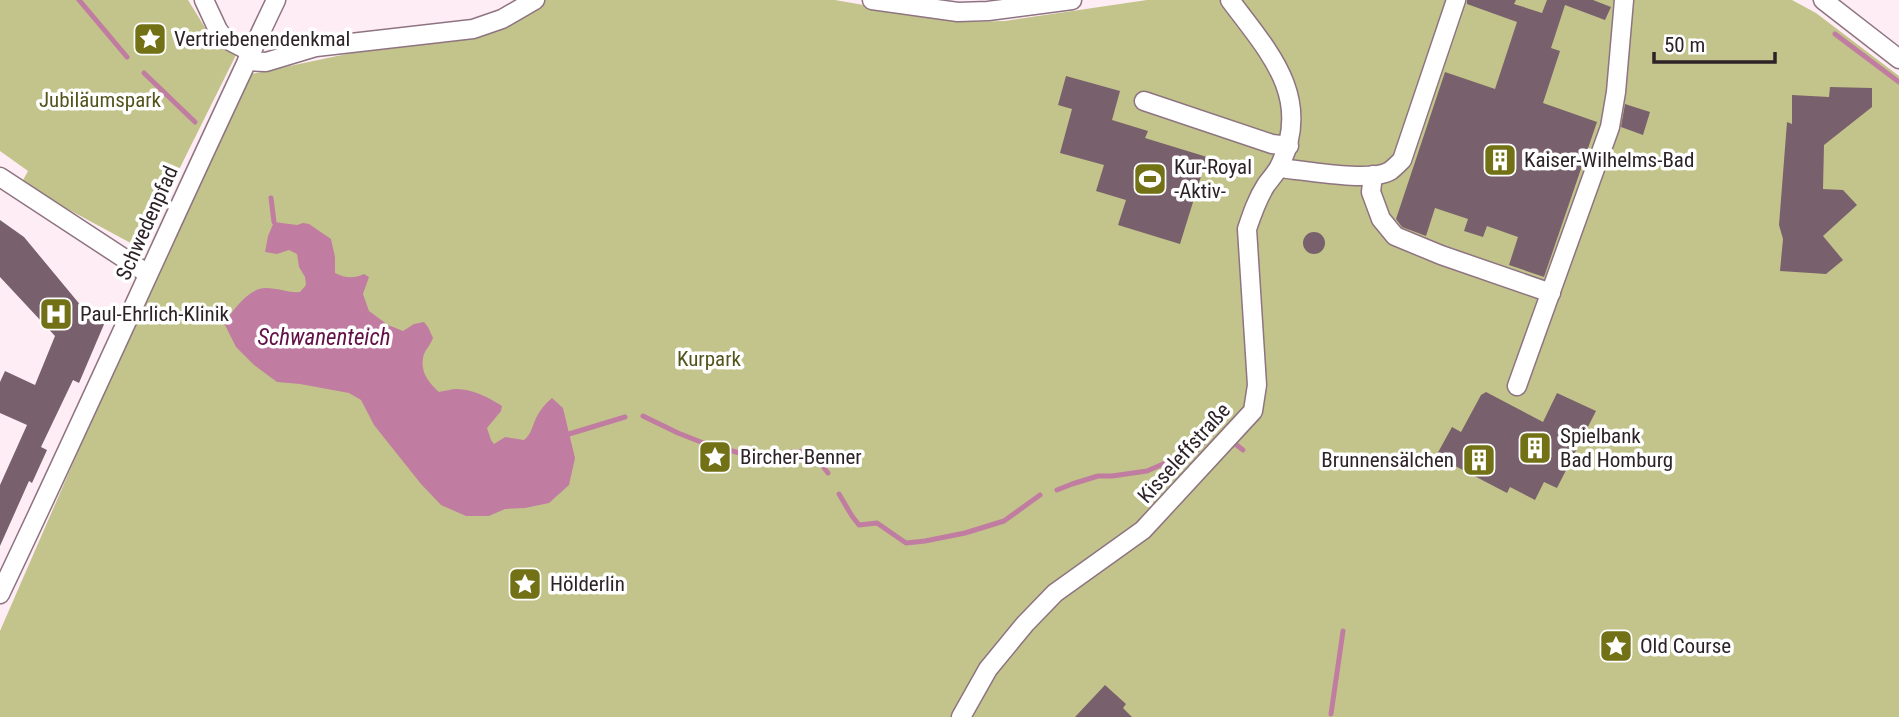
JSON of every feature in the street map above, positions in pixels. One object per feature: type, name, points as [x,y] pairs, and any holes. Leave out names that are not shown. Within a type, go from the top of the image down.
[{"type":"street","points":[[204,0],[224,38],[249,56],[266,62],[316,47],[473,29],[502,19],[535,0]]},
{"type":"street","name":"Schwedenpfad","points":[[0,594],[276,0]]},
{"type":"street","points":[[872,0],[958,12],[988,11],[1072,0]]},
{"type":"street","name":"Kisseleffstraße","points":[[961,717],[988,669],[1025,624],[1055,593],[1143,530],[1253,411],[1257,385],[1247,229],[1254,206],[1279,168],[1289,146],[1293,124],[1287,87],[1276,62],[1230,0]]},
{"type":"street","points":[[1279,168],[1353,176],[1373,175],[1388,172],[1402,160],[1456,0]]},
{"type":"street","points":[[1517,386],[1610,127],[1616,92],[1624,0]]},
{"type":"street","points":[[1823,0],[1899,59]]},
{"type":"street","points":[[1144,101],[1272,144],[1289,146]]},
{"type":"street","points":[[1373,175],[1371,192],[1381,219],[1395,236],[1551,293]]},
{"type":"street","points":[[0,177],[148,274]]},
{"type":"green space","name":"Jubiläumspark","points":[[0,0],[188,0],[214,42],[237,53],[140,248],[21,184],[28,171],[0,151]]},
{"type":"green space","name":"Kurpark","points":[[545,0],[835,0],[961,22],[1005,21],[1147,0],[1792,0],[1816,13],[1899,76],[1899,717],[0,717],[0,631],[157,270],[247,75],[394,44],[460,40],[495,29]]},
{"type":"water","name":"Schwanenteich","points":[[274,222],[309,224],[331,239],[335,273],[349,277],[364,274],[369,277],[363,294],[369,311],[388,325],[403,331],[414,324],[424,322],[433,338],[423,360],[424,371],[431,384],[439,392],[455,389],[469,391],[502,406],[487,428],[494,444],[505,437],[524,440],[539,412],[552,398],[563,408],[575,458],[569,485],[549,503],[505,509],[489,516],[466,516],[441,505],[421,484],[374,425],[361,400],[349,393],[277,382],[254,365],[236,347],[224,323],[242,301],[259,289],[300,292],[306,285],[297,254],[289,250],[277,254],[265,252]]},
{"type":"building","name":"Kaiser-Wilhelms-Bad","points":[[1467,0],[1516,0],[1514,4],[1542,13],[1547,0],[1593,0],[1611,7],[1605,20],[1565,5],[1551,48],[1560,51],[1543,103],[1597,122],[1544,277],[1509,265],[1518,237],[1487,226],[1483,237],[1464,231],[1468,219],[1435,208],[1426,236],[1402,227],[1396,219],[1445,72],[1495,89],[1517,22],[1467,4]]},
{"type":"building","name":"Kur-Royal -Aktiv-","points":[[1066,76],[1120,91],[1112,120],[1148,131],[1145,138],[1207,157],[1180,244],[1118,225],[1126,200],[1096,191],[1104,165],[1060,153],[1072,109],[1058,105]]},
{"type":"building","points":[[1830,87],[1872,88],[1872,107],[1824,145],[1823,189],[1843,190],[1857,205],[1823,236],[1843,260],[1826,274],[1780,271],[1783,239],[1779,225],[1787,122],[1792,124],[1792,95],[1829,97]]},
{"type":"building","points":[[1625,104],[1650,112],[1643,135],[1621,127]]},
{"type":"building","points":[[0,220],[24,237],[87,313],[105,322],[79,383],[73,380],[41,447],[47,450],[32,483],[29,481],[0,546],[0,485],[27,425],[0,413],[0,382],[5,371],[35,385],[55,336],[0,277]]},
{"type":"building","points":[[1310,232],[1318,232],[1325,239],[1325,247],[1318,254],[1310,254],[1303,247],[1303,239]]},
{"type":"building","name":"Spielbank Bad Homburg","points":[[1486,392],[1543,422],[1557,393],[1596,411],[1557,488],[1544,482],[1535,500],[1510,487],[1507,493],[1436,456],[1452,427],[1461,432],[1481,395]]},
{"type":"building","points":[[1105,685],[1126,704],[1123,708],[1132,717],[1075,717]]},
{"type":"waterway","points":[[79,0],[127,57]]},
{"type":"waterway","points":[[1835,34],[1899,82]]},
{"type":"waterway","points":[[144,73],[195,122]]},
{"type":"waterway","points":[[271,198],[274,222]]},
{"type":"waterway","points":[[643,416],[706,444],[757,460],[792,452],[811,451],[828,473]]},
{"type":"waterway","points":[[569,434],[625,417]]},
{"type":"waterway","points":[[1057,490],[1098,476],[1147,471],[1194,453],[1210,435]]},
{"type":"waterway","points":[[1234,443],[1243,450]]},
{"type":"waterway","points":[[839,494],[859,525],[877,523],[906,543],[965,533],[1004,521],[1040,495]]},
{"type":"waterway","points":[[1331,714],[1343,631]]},
{"type":"place","name":"Vertriebenendenkmal","points":[[150,39]]},
{"type":"place","name":"Kaiser-Wilhelms-Bad","points":[[1500,160]]},
{"type":"place","name":"Kur-Royal -Aktiv-","points":[[1150,179]]},
{"type":"place","name":"Paul-Ehrlich-Klinik","points":[[56,314]]},
{"type":"place","name":"Spielbank Bad Homburg","points":[[1535,448]]},
{"type":"place","name":"Bircher-Benner","points":[[715,457]]},
{"type":"place","name":"Brunnensälchen","points":[[1479,460]]},
{"type":"place","name":"Hölderlin","points":[[525,584]]},
{"type":"place","name":"Old Course","points":[[1616,646]]}]
